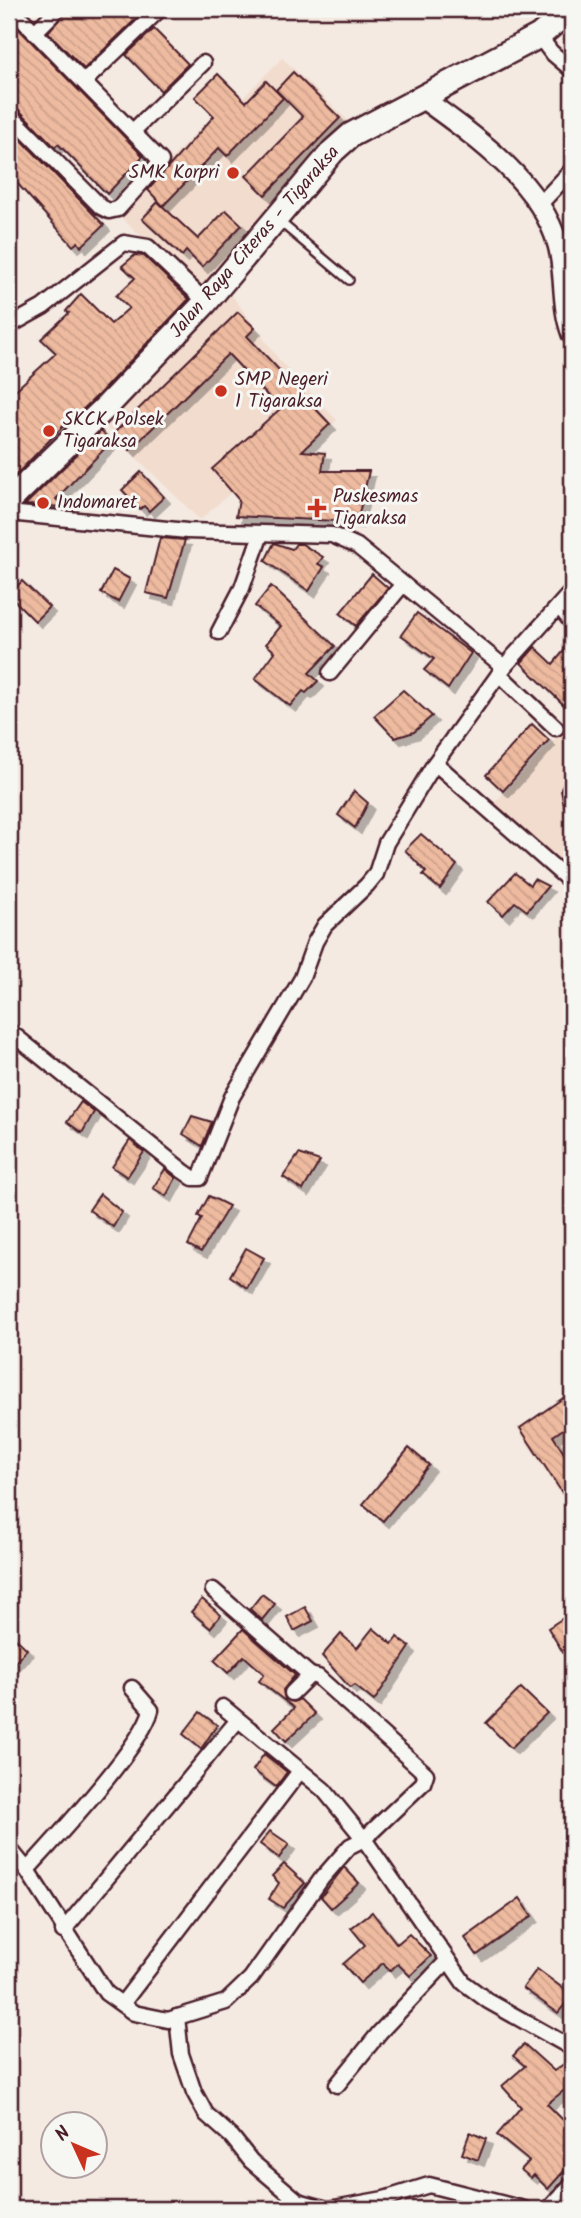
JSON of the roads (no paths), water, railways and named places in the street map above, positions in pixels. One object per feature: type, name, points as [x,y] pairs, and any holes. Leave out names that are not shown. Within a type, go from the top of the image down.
[{"type":"main road","name":"Jalan Raya Citeras - Tigaraksa","points":[[9,501],[109,404],[206,302],[333,151],[351,135],[539,36],[571,9]]},
{"type":"street","points":[[9,114],[101,207],[109,211],[118,209],[161,162],[12,9]]},
{"type":"street","points":[[35,32],[58,9]]},
{"type":"street","points":[[84,82],[160,9]]},
{"type":"street","points":[[539,36],[551,52],[572,70]]},
{"type":"street","points":[[133,131],[202,63]]},
{"type":"street","points":[[422,98],[457,123],[541,203],[559,248],[566,317],[572,334]]},
{"type":"street","points":[[541,203],[572,170]]},
{"type":"street","points":[[9,326],[43,307],[124,243],[148,247],[206,302]]},
{"type":"street","points":[[9,513],[187,531],[305,533],[346,539],[404,584],[502,671],[556,729]]},
{"type":"street","points":[[219,632],[242,588],[261,534]]},
{"type":"street","points":[[330,673],[404,584]]},
{"type":"street","points":[[9,1031],[183,1171],[193,1178],[200,1178],[232,1097],[302,978],[315,942],[325,925],[368,885],[376,873],[386,843],[435,763],[502,671],[572,591]]},
{"type":"street","points":[[559,606],[572,623]]},
{"type":"street","points":[[435,763],[572,883]]},
{"type":"street","points":[[9,1848],[27,1870],[63,1931],[106,1993],[134,2013],[168,2020],[226,2002],[251,1978],[322,1878],[350,1846],[364,1839],[427,1777],[318,1677],[310,1675],[213,1590]]},
{"type":"street","points":[[292,1693],[310,1675]]},
{"type":"street","points":[[27,1870],[119,1763],[149,1720],[151,1710],[132,1688]]},
{"type":"street","points":[[223,1707],[324,1790],[364,1839],[464,1983],[488,2001],[572,2048]]},
{"type":"street","points":[[63,1931],[237,1721]]},
{"type":"street","points":[[122,2004],[300,1771]]},
{"type":"street","points":[[337,2085],[380,2032],[447,1961]]},
{"type":"street","points":[[177,2017],[181,2054],[194,2092],[206,2114],[232,2137],[251,2161],[299,2201],[328,2209],[384,2200],[429,2185],[524,2209]]},
{"type":"street","points":[[549,2209],[572,2184]]},
{"type":"lane","points":[[276,218],[349,280]]},
{"type":"lane","points":[[572,775],[566,790],[572,818]]},
{"type":"place","name":"SMK Korpri","points":[[233,173]]},
{"type":"place","name":"SMP Negeri 1 Tigaraksa","points":[[221,391]]},
{"type":"place","name":"SKCK Polsek Tigaraksa","points":[[49,431]]},
{"type":"place","name":"Indomaret","points":[[43,503]]},
{"type":"place","name":"Puskesmas Tigaraksa","points":[[317,508]]}]
